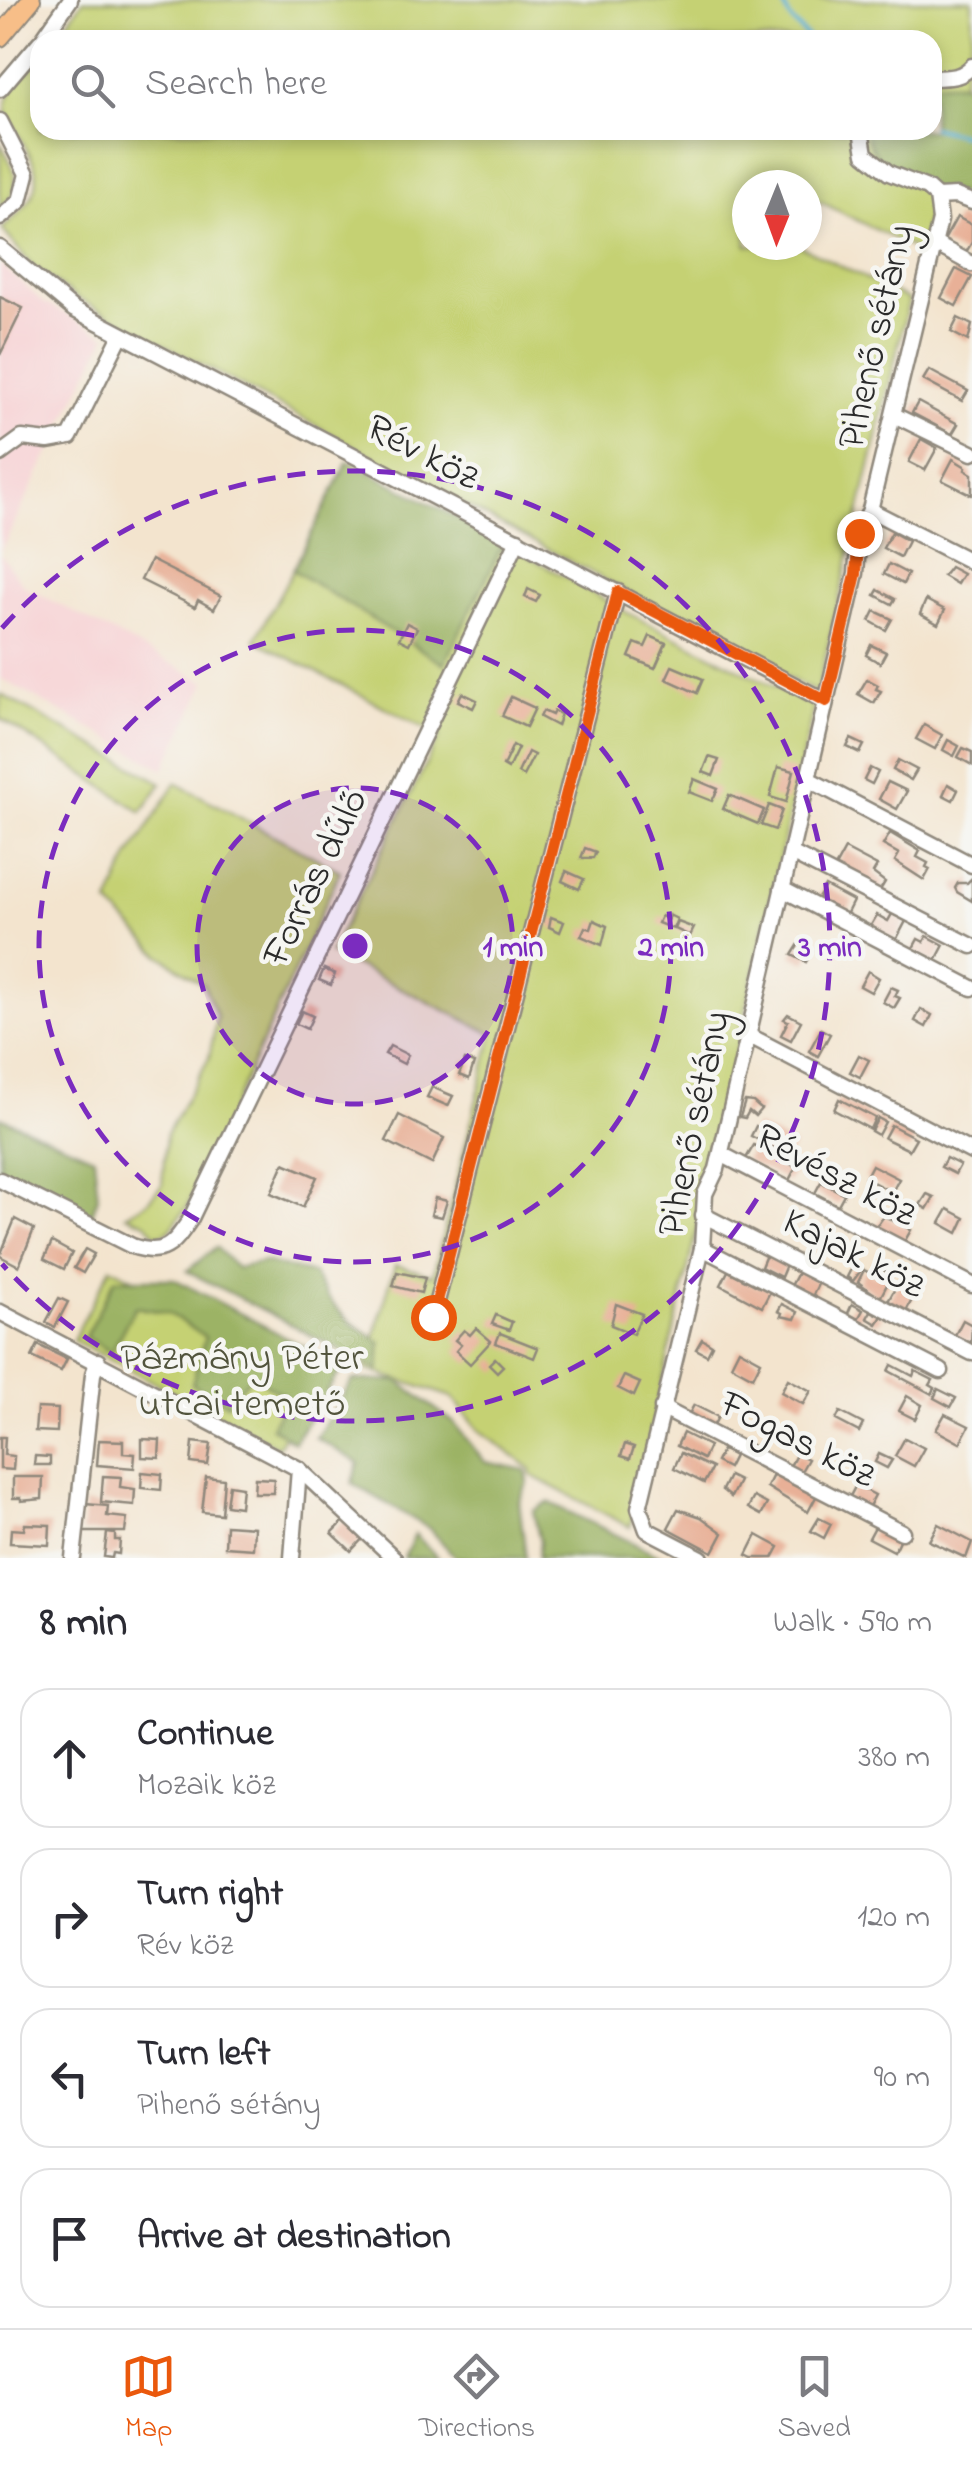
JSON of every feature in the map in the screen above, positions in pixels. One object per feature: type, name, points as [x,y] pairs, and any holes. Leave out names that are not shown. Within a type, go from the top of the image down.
[{"type":"main road","points":[[0,37],[32,0]]},
{"type":"street","points":[[49,30],[70,0]]},
{"type":"street","points":[[0,89],[30,54]]},
{"type":"street","points":[[942,78],[964,74],[972,66]]},
{"type":"street","points":[[0,120],[28,174],[20,201],[0,218]]},
{"type":"street","name":"Pihenő sétány","points":[[701,1558],[648,1530],[639,1508],[702,1248],[704,1194],[718,1169],[856,574],[859,533],[870,510],[940,220],[938,197],[889,173],[865,154],[862,140]]},
{"type":"street","points":[[956,196],[972,187]]},
{"type":"street","points":[[938,197],[956,196],[972,202]]},
{"type":"street","points":[[935,244],[972,264]]},
{"type":"street","name":"Rév köz","points":[[0,248],[73,309],[826,701]]},
{"type":"street","points":[[0,454],[22,438],[48,441],[70,437],[122,334]]},
{"type":"street","points":[[894,415],[972,453]]},
{"type":"street","points":[[870,510],[972,562]]},
{"type":"street","name":"Forrás dűlő","points":[[0,1180],[132,1246],[150,1252],[174,1244],[190,1220],[518,540]]},
{"type":"street","points":[[433,1317],[618,592]]},
{"type":"street","points":[[810,780],[972,865]]},
{"type":"street","points":[[791,853],[972,946]]},
{"type":"street","points":[[782,889],[972,988]]},
{"type":"street","points":[[748,1036],[972,1152]]},
{"type":"street","name":"Révész köz","points":[[721,1154],[972,1285]]},
{"type":"street","name":"Kajak köz","points":[[704,1215],[972,1353]]},
{"type":"street","points":[[702,1248],[941,1371]]},
{"type":"street","points":[[0,1312],[299,1469],[394,1558]]},
{"type":"street","points":[[73,1558],[92,1374],[98,1361]]},
{"type":"street","name":"Fogas köz","points":[[662,1408],[902,1532]]},
{"type":"street","points":[[292,1558],[299,1469]]},
{"type":"shaded area","points":[[0,264],[43,302],[106,336],[0,552]]},
{"type":"shaded area","points":[[0,554],[24,586],[206,682],[164,769],[0,678]]},
{"type":"green space","points":[[83,0],[972,0],[972,34],[962,83],[942,83],[942,30],[62,30]]},
{"type":"green space","points":[[30,69],[30,140],[876,140],[933,197],[920,252],[822,203],[822,170],[732,170],[732,260],[822,260],[822,257],[909,300],[817,693],[77,298],[32,266],[2,229],[28,201],[37,179],[30,156],[9,118],[6,107],[12,90]]},
{"type":"green space","points":[[942,83],[972,87],[972,193],[944,194],[917,185],[883,162],[868,141],[942,140]]},
{"type":"green space","points":[[0,143],[10,160],[15,185],[0,208]]},
{"type":"green space","points":[[348,461],[504,542],[444,664],[293,570]]},
{"type":"green space","points":[[504,542],[626,612],[811,705],[815,701],[630,1527],[531,1475],[531,1469],[479,1430],[452,1397],[365,1369],[395,1265],[433,1275],[493,1034],[330,953],[440,736],[255,640],[293,570],[443,663]]},
{"type":"green space","points":[[0,694],[162,783],[142,812],[0,718]]},
{"type":"green space","points":[[176,783],[340,871],[187,1207],[169,1231],[157,1236],[146,1223],[126,1215],[146,1203],[162,1185],[166,1135],[209,1058],[217,1017],[204,985],[160,955],[109,904],[128,859]]},
{"type":"green space","points":[[0,1117],[94,1157],[98,1197],[91,1217],[0,1170]]},
{"type":"green space","points":[[216,1247],[236,1268],[264,1262],[314,1274],[342,1314],[381,1342],[379,1370],[187,1271]]},
{"type":"green space","name":"Pázmány Péter utcai temető","points":[[111,1267],[316,1374],[278,1447],[73,1340]]},
{"type":"green space","points":[[115,1279],[174,1279],[343,1367],[294,1442],[271,1427],[287,1397],[251,1376],[227,1404],[192,1384],[205,1337],[168,1313],[135,1307],[111,1352],[85,1337]]},
{"type":"green space","points":[[353,1380],[398,1381],[453,1422],[485,1462],[526,1470],[528,1482],[519,1502],[526,1558],[456,1558],[430,1529],[352,1483],[359,1463],[316,1438]]},
{"type":"green space","points":[[548,1502],[664,1558],[538,1558],[540,1542],[533,1511]]},
{"type":"green space","points":[[415,1534],[438,1558],[404,1558]]},
{"type":"building","points":[[957,217],[972,225],[972,242],[964,256],[942,244]]},
{"type":"building","points":[[956,269],[972,277],[956,306],[941,298]]},
{"type":"building","points":[[0,297],[23,308],[0,355]]},
{"type":"building","points":[[958,318],[972,325],[968,341],[951,332]]},
{"type":"building","points":[[929,370],[968,391],[962,401],[923,380]]},
{"type":"building","points":[[918,402],[958,424],[952,434],[912,413]]},
{"type":"building","points":[[921,439],[937,448],[925,470],[909,462]]},
{"type":"building","points":[[953,459],[972,474],[972,495],[942,480]]},
{"type":"building","points":[[892,532],[908,541],[900,557],[883,548]]},
{"type":"building","points":[[151,560],[221,596],[214,609],[198,600],[195,607],[141,580]]},
{"type":"building","points":[[889,564],[908,574],[903,584],[884,574]]},
{"type":"building","points":[[950,567],[963,574],[957,584],[943,576]]},
{"type":"building","points":[[528,589],[540,595],[536,602],[525,597]]},
{"type":"building","points":[[878,590],[895,599],[892,604],[875,595]]},
{"type":"building","points":[[926,600],[945,610],[938,624],[920,614]]},
{"type":"building","points":[[875,611],[892,619],[886,630],[870,621]]},
{"type":"building","points":[[407,623],[417,628],[409,644],[399,639]]},
{"type":"building","points":[[650,636],[666,643],[655,668],[629,657],[635,643],[645,647]]},
{"type":"building","points":[[871,645],[886,652],[880,663],[866,655]]},
{"type":"building","points":[[672,666],[703,679],[697,693],[666,679]]},
{"type":"building","points":[[867,679],[881,691],[874,703],[858,694]]},
{"type":"building","points":[[462,693],[477,700],[473,708],[458,701]]},
{"type":"building","points":[[511,697],[535,708],[526,727],[502,716]]},
{"type":"building","points":[[543,711],[561,714],[557,726],[540,717]]},
{"type":"building","points":[[924,725],[942,735],[935,749],[916,739]]},
{"type":"building","points":[[851,739],[864,745],[860,753],[847,747]]},
{"type":"building","points":[[948,740],[959,746],[954,756],[943,750]]},
{"type":"building","points":[[513,745],[518,748],[508,769],[503,766]]},
{"type":"building","points":[[963,748],[972,752],[972,765],[958,757]]},
{"type":"building","points":[[528,752],[534,755],[523,776],[518,773]]},
{"type":"building","points":[[709,757],[719,760],[713,776],[703,772]]},
{"type":"building","points":[[898,760],[917,770],[911,780],[893,770]]},
{"type":"building","points":[[778,767],[794,771],[786,802],[770,797]]},
{"type":"building","points":[[870,768],[878,772],[872,784],[864,780]]},
{"type":"building","points":[[694,779],[718,789],[712,801],[689,792]]},
{"type":"building","points":[[888,782],[907,791],[897,809],[879,799]]},
{"type":"building","points":[[948,784],[958,790],[953,800],[943,795]]},
{"type":"building","points":[[729,795],[764,810],[758,824],[723,809]]},
{"type":"building","points":[[769,805],[782,810],[775,830],[761,825]]},
{"type":"building","points":[[890,833],[920,851],[917,857],[928,863],[926,867],[930,869],[924,880],[895,861],[899,854],[883,845]]},
{"type":"building","points":[[585,848],[596,852],[593,858],[581,858]]},
{"type":"building","points":[[845,849],[877,866],[873,873],[885,882],[879,892],[833,871]]},
{"type":"building","points":[[566,871],[584,879],[579,889],[562,881]]},
{"type":"building","points":[[972,878],[972,901],[955,888]]},
{"type":"building","points":[[825,886],[853,901],[844,919],[815,904]]},
{"type":"building","points":[[892,914],[906,921],[896,940],[870,927],[877,915],[888,921]]},
{"type":"building","points":[[669,915],[677,919],[673,929],[658,923],[661,916],[668,919]]},
{"type":"building","points":[[551,917],[564,922],[560,932],[549,927]]},
{"type":"building","points":[[594,920],[607,926],[602,945],[581,936],[585,927],[591,929]]},
{"type":"building","points":[[678,922],[694,928],[690,936],[675,929]]},
{"type":"building","points":[[927,936],[944,945],[934,964],[911,952],[918,939],[924,942]]},
{"type":"building","points":[[345,938],[361,947],[354,958],[339,950]]},
{"type":"building","points":[[799,944],[812,951],[806,962],[792,955]]},
{"type":"building","points":[[324,969],[335,974],[331,985],[319,980]]},
{"type":"building","points":[[868,971],[879,978],[871,992],[860,986]]},
{"type":"building","points":[[891,987],[898,990],[895,996],[900,998],[894,1008],[883,1002]]},
{"type":"building","points":[[921,1009],[932,1015],[926,1027],[915,1021]]},
{"type":"building","points":[[302,1011],[313,1016],[307,1029],[296,1024]]},
{"type":"building","points":[[788,1014],[801,1021],[791,1040],[781,1035]]},
{"type":"building","points":[[821,1029],[830,1034],[818,1056],[809,1051]]},
{"type":"building","points":[[390,1046],[408,1055],[404,1064],[385,1054]]},
{"type":"building","points":[[859,1055],[869,1060],[860,1077],[850,1072]]},
{"type":"building","points":[[465,1060],[474,1063],[469,1079],[459,1075]]},
{"type":"building","points":[[432,1087],[453,1096],[448,1106],[427,1097]]},
{"type":"building","points":[[839,1099],[875,1118],[870,1129],[834,1110]]},
{"type":"building","points":[[745,1101],[761,1109],[755,1116],[749,1111],[745,1118],[740,1117]]},
{"type":"building","points":[[399,1115],[444,1138],[432,1164],[386,1141]]},
{"type":"building","points":[[878,1118],[885,1122],[878,1135],[871,1131]]},
{"type":"building","points":[[891,1125],[916,1138],[909,1150],[884,1138]]},
{"type":"building","points":[[756,1126],[794,1145],[788,1156],[771,1146],[768,1152],[796,1167],[788,1182],[745,1160],[754,1145],[763,1149],[766,1144],[751,1136]]},
{"type":"building","points":[[946,1158],[960,1165],[955,1174],[941,1167]]},
{"type":"building","points":[[284,1163],[317,1177],[303,1207],[271,1193]]},
{"type":"building","points":[[872,1165],[899,1179],[892,1192],[865,1178]]},
{"type":"building","points":[[821,1182],[844,1194],[838,1205],[815,1193]]},
{"type":"building","points":[[927,1194],[934,1197],[927,1209],[920,1205]]},
{"type":"building","points":[[435,1198],[447,1201],[442,1217],[431,1215]]},
{"type":"building","points":[[948,1209],[965,1218],[958,1233],[940,1223]]},
{"type":"building","points":[[884,1216],[911,1230],[903,1244],[878,1231],[876,1227]]},
{"type":"building","points":[[15,1219],[34,1229],[19,1266],[0,1256]]},
{"type":"building","points":[[52,1242],[72,1253],[64,1269],[44,1259]]},
{"type":"building","points":[[85,1249],[94,1254],[83,1273],[74,1268]]},
{"type":"building","points":[[766,1255],[786,1265],[781,1277],[761,1267]]},
{"type":"building","points":[[853,1265],[861,1270],[853,1281],[847,1277]]},
{"type":"building","points":[[881,1269],[892,1275],[880,1298],[858,1282],[864,1270],[877,1277]]},
{"type":"building","points":[[728,1271],[771,1290],[762,1307],[721,1285]]},
{"type":"building","points":[[799,1271],[819,1282],[812,1297],[791,1286]]},
{"type":"building","points":[[397,1272],[425,1278],[421,1293],[393,1286]]},
{"type":"building","points":[[898,1283],[915,1294],[904,1315],[886,1305]]},
{"type":"building","points":[[59,1298],[68,1302],[55,1327],[46,1322]]},
{"type":"building","points":[[616,1304],[642,1314],[633,1334],[611,1325]]},
{"type":"building","points":[[782,1304],[798,1312],[795,1319],[781,1316],[778,1311]]},
{"type":"building","points":[[852,1304],[863,1310],[858,1319],[848,1313]]},
{"type":"building","points":[[871,1311],[882,1316],[877,1324],[867,1318]]},
{"type":"building","points":[[496,1315],[512,1322],[509,1330],[492,1324]]},
{"type":"building","points":[[963,1320],[972,1325],[971,1343],[955,1335]]},
{"type":"building","points":[[476,1328],[491,1341],[470,1364],[456,1351],[461,1345],[455,1340],[464,1330],[470,1335]]},
{"type":"building","points":[[500,1333],[538,1348],[534,1358],[496,1343]]},
{"type":"building","points":[[702,1339],[712,1345],[707,1355],[696,1349]]},
{"type":"building","points":[[38,1345],[67,1359],[61,1371],[32,1357]]},
{"type":"building","points":[[739,1349],[761,1361],[753,1377],[731,1365]]},
{"type":"building","points":[[495,1358],[503,1366],[497,1372],[489,1364]]},
{"type":"building","points":[[892,1365],[913,1376],[915,1371],[933,1380],[932,1394],[889,1371]]},
{"type":"building","points":[[624,1376],[640,1383],[634,1396],[618,1388]]},
{"type":"building","points":[[788,1379],[811,1391],[803,1404],[781,1392]]},
{"type":"building","points":[[938,1389],[956,1398],[951,1407],[934,1398]]},
{"type":"building","points":[[907,1396],[922,1405],[915,1419],[899,1411]]},
{"type":"building","points":[[694,1405],[718,1417],[711,1430],[687,1418]]},
{"type":"building","points":[[37,1408],[58,1409],[57,1432],[35,1431]]},
{"type":"building","points":[[840,1412],[863,1424],[859,1432],[836,1420]]},
{"type":"building","points":[[945,1414],[969,1426],[960,1443],[936,1430]]},
{"type":"building","points":[[683,1433],[709,1446],[703,1459],[677,1446]]},
{"type":"building","points":[[0,1437],[5,1437],[4,1455],[14,1456],[13,1470],[0,1469]]},
{"type":"building","points":[[905,1438],[924,1448],[914,1466],[895,1456]]},
{"type":"building","points":[[142,1439],[160,1440],[159,1458],[142,1457]]},
{"type":"building","points":[[99,1440],[123,1441],[123,1453],[135,1454],[134,1468],[97,1465]]},
{"type":"building","points":[[193,1442],[211,1444],[208,1465],[191,1463]]},
{"type":"building","points":[[625,1444],[634,1447],[630,1459],[621,1456]]},
{"type":"building","points":[[722,1450],[734,1456],[728,1468],[716,1462]]},
{"type":"building","points":[[681,1453],[712,1468],[704,1483],[674,1468]]},
{"type":"building","points":[[797,1453],[808,1459],[800,1473],[789,1468]]},
{"type":"building","points":[[879,1454],[892,1460],[887,1468],[875,1462]]},
{"type":"building","points":[[35,1456],[50,1457],[50,1465],[34,1465]]},
{"type":"building","points":[[775,1471],[818,1493],[808,1512],[767,1487]]},
{"type":"building","points":[[142,1472],[162,1474],[161,1490],[141,1488]]},
{"type":"building","points":[[103,1476],[121,1477],[120,1487],[135,1489],[134,1505],[101,1502]]},
{"type":"building","points":[[729,1476],[739,1481],[731,1497],[722,1490]]},
{"type":"building","points":[[13,1477],[43,1477],[42,1499],[13,1498]]},
{"type":"building","points":[[206,1477],[224,1479],[221,1514],[202,1512]]},
{"type":"building","points":[[255,1478],[274,1479],[273,1493],[254,1493]]},
{"type":"building","points":[[229,1485],[242,1487],[240,1507],[226,1505]]},
{"type":"building","points":[[856,1485],[875,1495],[867,1510],[848,1500]]},
{"type":"building","points":[[754,1497],[767,1504],[761,1515],[748,1508]]},
{"type":"building","points":[[85,1504],[108,1506],[107,1516],[127,1518],[125,1532],[82,1532]]},
{"type":"building","points":[[678,1509],[701,1517],[723,1533],[713,1552],[668,1528]]},
{"type":"building","points":[[347,1518],[365,1536],[351,1551],[332,1533]]},
{"type":"building","points":[[819,1518],[831,1524],[824,1538],[811,1531]]},
{"type":"building","points":[[25,1524],[50,1525],[49,1545],[10,1543],[11,1529],[24,1530]]},
{"type":"building","points":[[938,1524],[972,1542],[966,1558],[929,1541]]},
{"type":"building","points":[[226,1525],[254,1527],[253,1549],[225,1547]]},
{"type":"building","points":[[876,1525],[900,1538],[894,1551],[869,1538]]},
{"type":"building","points":[[107,1533],[120,1540],[119,1554],[113,1553],[112,1558],[104,1557]]},
{"type":"building","points":[[757,1535],[779,1547],[773,1558],[747,1555]]},
{"type":"waterway","points":[[780,0],[801,30]]},
{"type":"waterway","points":[[942,130],[972,137]]},
{"type":"route","points":[[433,1317],[618,592],[826,701],[859,559],[859,533]]}]
